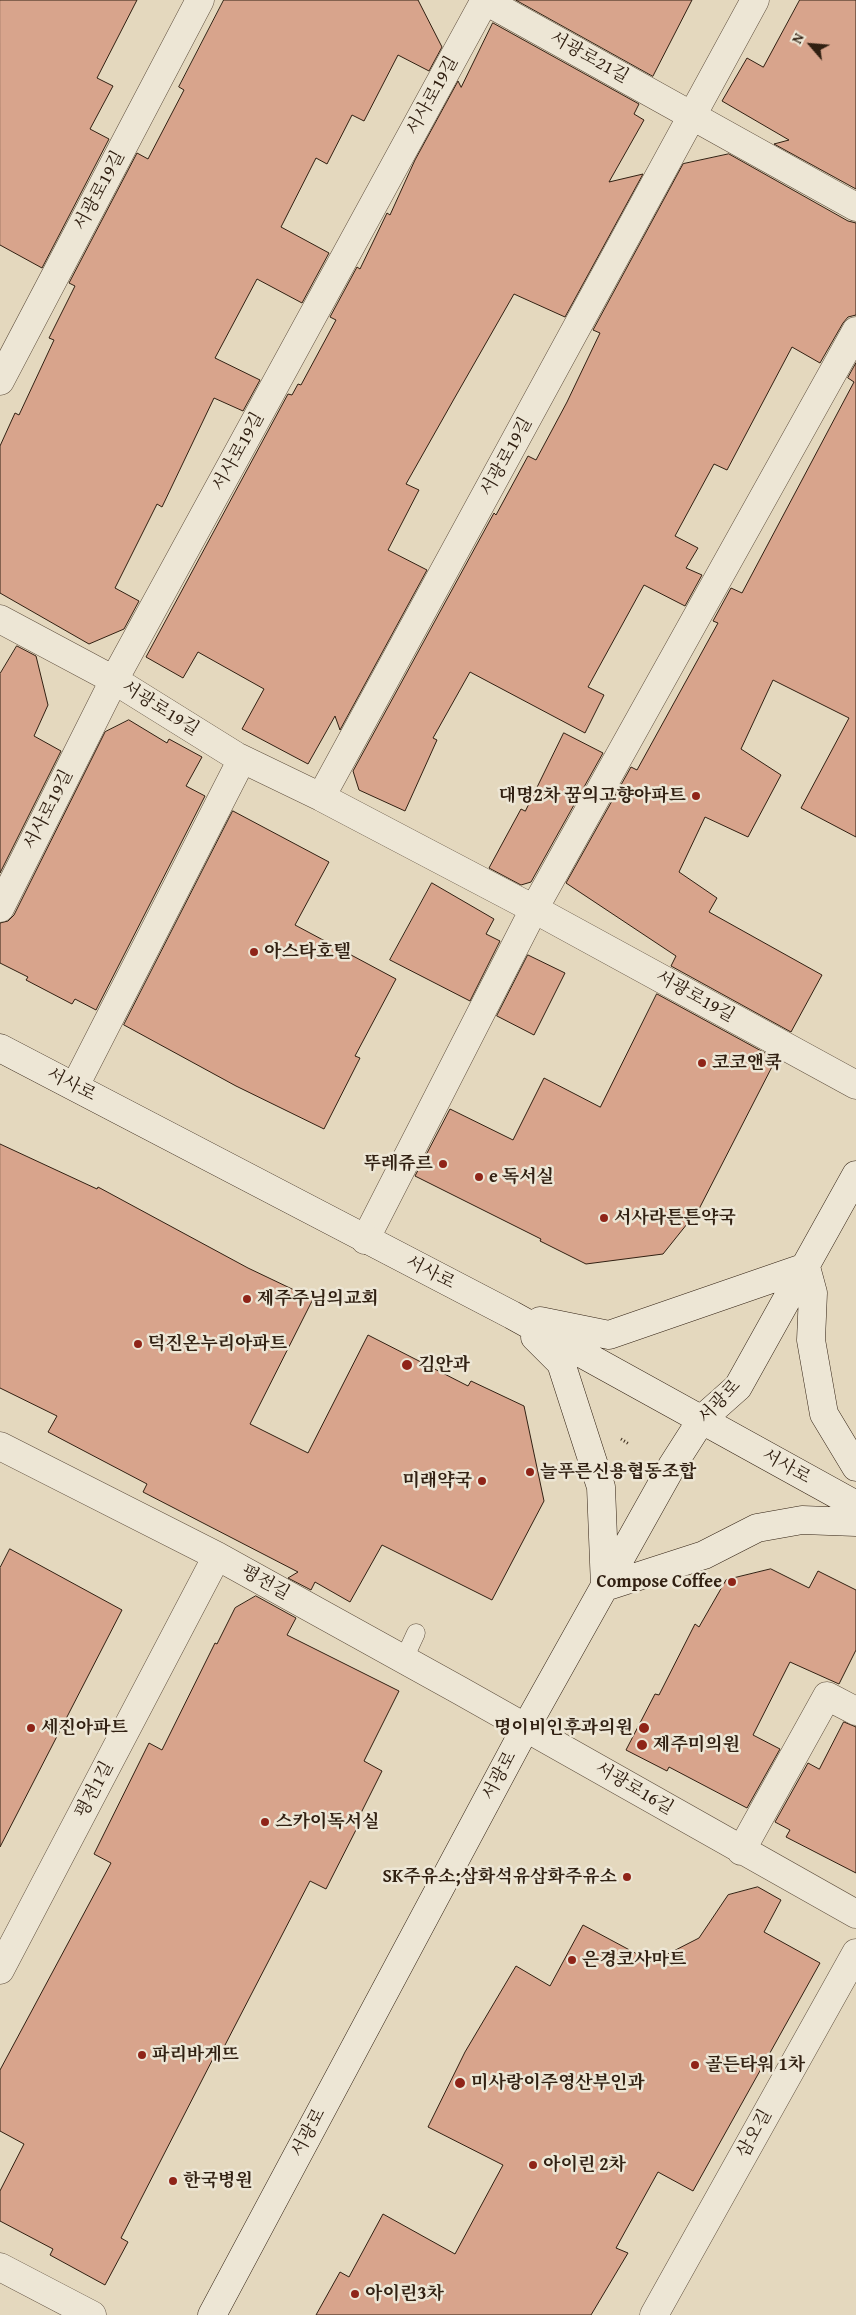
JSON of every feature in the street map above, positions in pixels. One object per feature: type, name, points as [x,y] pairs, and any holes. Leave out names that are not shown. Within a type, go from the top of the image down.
[{"type":"street","name":"서광로19길","points":[[0,382],[200,0]]},
{"type":"street","name":"서광로21길","points":[[485,0],[856,207]]},
{"type":"street","name":"서사로19길","points":[[0,908],[114,680],[485,0]]},
{"type":"street","points":[[693,117],[755,0]]},
{"type":"street","name":"서광로19길","points":[[321,797],[693,117]]},
{"type":"street","points":[[365,1240],[534,909],[856,331]]},
{"type":"street","name":"서광로19길","points":[[0,619],[114,680],[242,759],[321,797],[534,909],[856,1085]]},
{"type":"street","points":[[75,1086],[242,759]]},
{"type":"street","name":"서사로","points":[[0,1048],[512,1315],[856,1505]]},
{"type":"street","name":"서광로","points":[[212,2315],[526,1727],[672,1466],[702,1419],[738,1387],[856,1175]]},
{"type":"street","points":[[512,1315],[610,1335],[806,1267],[813,1293],[811,1340],[824,1414],[856,1467]]},
{"type":"street","points":[[512,1315],[561,1363],[567,1380],[601,1489],[605,1588],[704,1555],[757,1528],[802,1520],[856,1522]]},
{"type":"street","name":"평전길","points":[[0,1446],[217,1556],[526,1727]]},
{"type":"street","name":"평전1길","points":[[0,1970],[217,1556]]},
{"type":"street","points":[[741,1851],[827,1696],[856,1711]]},
{"type":"street","name":"서광로16길","points":[[526,1727],[741,1851],[856,1914]]},
{"type":"street","name":"삼오길","points":[[654,2315],[856,1952]]},
{"type":"street","points":[[0,2267],[92,2315]]},
{"type":"lane","points":[[404,1659],[416,1633]]},
{"type":"building","points":[[0,0],[137,0],[97,78],[113,86],[90,129],[109,139],[42,268],[0,245]]},
{"type":"building","points":[[224,0],[418,0],[442,47],[429,71],[398,55],[364,121],[352,115],[327,164],[316,158],[281,227],[329,253],[302,303],[257,279],[215,358],[260,380],[243,411],[214,398],[162,507],[157,504],[115,588],[139,601],[124,629],[89,644],[0,593],[0,446],[15,413],[19,415],[54,340],[49,338],[75,286],[69,283],[137,153],[148,159],[184,90],[179,87]]},
{"type":"building","points":[[516,0],[692,0],[653,76]]},
{"type":"building","points":[[800,0],[856,0],[856,189],[774,144],[789,140],[722,101],[747,58],[763,67]]},
{"type":"building","points":[[493,23],[639,104],[634,114],[644,120],[609,182],[643,174],[565,317],[514,294],[454,399],[406,484],[419,490],[388,550],[427,570],[340,730],[335,716],[308,764],[242,729],[264,689],[198,652],[183,678],[146,657],[288,394],[292,395],[298,384],[301,385],[336,320],[330,317],[357,267],[360,269],[387,213],[390,215],[415,160],[458,81],[461,87]]},
{"type":"building","points":[[729,154],[848,221],[856,223],[856,315],[848,317],[843,323],[820,363],[792,347],[727,470],[714,464],[675,536],[698,548],[686,568],[702,575],[685,606],[644,585],[588,687],[604,695],[585,733],[470,672],[433,738],[437,740],[405,811],[359,790],[353,771],[494,513],[496,515],[528,456],[536,460],[567,402],[600,333],[593,330],[683,164]]},
{"type":"building","points":[[856,363],[856,837],[801,808],[849,718],[773,680],[741,749],[781,775],[748,837],[705,817],[679,872],[717,898],[709,912],[822,975],[791,1032],[671,966],[676,956],[566,883],[631,767],[637,770],[718,623],[713,621],[731,588],[742,593],[854,382],[848,378]]},
{"type":"building","points":[[17,646],[36,656],[48,705],[34,736],[61,751],[0,873],[0,674]]},
{"type":"building","points":[[129,720],[167,743],[169,739],[202,757],[186,786],[205,796],[96,1010],[75,999],[72,1004],[26,980],[28,977],[0,963],[0,923],[8,921],[14,915],[105,732]]},
{"type":"building","points":[[564,733],[603,753],[531,882],[521,885],[489,868],[521,809],[525,811]]},
{"type":"building","name":"아스타호텔","points":[[233,811],[329,862],[295,925],[396,979],[355,1056],[360,1058],[324,1129],[236,1086],[124,1025]]},
{"type":"building","points":[[432,883],[494,919],[486,934],[500,941],[470,1001],[390,960]]},
{"type":"building","points":[[528,955],[565,973],[534,1035],[497,1016]]},
{"type":"building","points":[[657,994],[776,1059],[699,1209],[663,1254],[586,1264],[540,1241],[541,1239],[415,1176],[450,1109],[513,1140],[544,1078],[600,1107]]},
{"type":"building","points":[[0,1144],[97,1189],[98,1187],[248,1268],[313,1299],[250,1424],[308,1453],[368,1335],[468,1386],[471,1381],[524,1406],[544,1501],[492,1600],[382,1545],[350,1602],[315,1582],[311,1590],[288,1578],[298,1572],[143,1492],[147,1484],[48,1432],[57,1416],[0,1388]]},
{"type":"building","name":"세진아파트","points":[[10,1549],[122,1610],[0,1847],[0,1568]]},
{"type":"building","points":[[771,1569],[809,1588],[818,1571],[856,1590],[856,1650],[839,1684],[790,1662],[753,1735],[780,1749],[747,1808],[669,1767],[667,1771],[626,1750],[655,1694],[659,1695],[695,1624],[699,1627],[726,1580]]},
{"type":"building","points":[[256,1596],[296,1618],[287,1635],[399,1691],[364,1761],[382,1771],[357,1821],[360,1822],[326,1889],[310,1881],[224,2047],[220,2045],[121,2238],[128,2242],[105,2285],[50,2255],[53,2249],[0,2221],[0,2191],[24,2144],[0,2131],[0,2070],[111,1863],[94,1854],[149,1743],[162,1750],[215,1643],[217,1644],[235,1608]]},
{"type":"building","points":[[844,1722],[856,1727],[856,1873],[786,1837],[790,1830],[775,1822],[808,1763],[819,1769]]},
{"type":"building","points":[[758,1887],[781,1900],[764,1932],[820,1963],[693,2191],[658,2172],[616,2248],[628,2253],[591,2315],[316,2315],[340,2272],[349,2277],[383,2214],[455,2254],[503,2165],[428,2127],[465,2052],[516,1966],[550,1986],[583,1925],[652,1962],[699,1938],[728,1895]]},
{"type":"place","name":"대명2차 꿈의고향아파트","points":[[696,796]]},
{"type":"place","name":"아스타호텔","points":[[254,952]]},
{"type":"place","name":"코코앤쿡","points":[[702,1063]]},
{"type":"place","name":"뚜레쥬르","points":[[443,1164]]},
{"type":"place","name":"e 독서실","points":[[479,1177]]},
{"type":"place","name":"서사라튼튼약국","points":[[604,1218]]},
{"type":"place","name":"제주주님의교회","points":[[247,1299]]},
{"type":"place","name":"덕진온누리아파트","points":[[138,1344]]},
{"type":"place","name":"김안과","points":[[407,1365]]},
{"type":"place","name":"늘푸른신용협동조합","points":[[530,1472]]},
{"type":"place","name":"미래약국","points":[[482,1481]]},
{"type":"place","name":"Compose Coffee","points":[[732,1582]]},
{"type":"place","name":"세진아파트","points":[[31,1728]]},
{"type":"place","name":"명이비인후과의원","points":[[644,1728]]},
{"type":"place","name":"제주미의원","points":[[642,1745]]},
{"type":"place","name":"스카이독서실","points":[[265,1822]]},
{"type":"place","name":"SK주유소;삼화석유삼화주유소","points":[[627,1877]]},
{"type":"place","name":"은경코사마트","points":[[572,1960]]},
{"type":"place","name":"파리바게뜨","points":[[142,2055]]},
{"type":"place","name":"골든타워 1차","points":[[695,2065]]},
{"type":"place","name":"미사랑이주영산부인과","points":[[460,2083]]},
{"type":"place","name":"아이린 2차","points":[[533,2165]]},
{"type":"place","name":"한국병원","points":[[173,2181]]},
{"type":"place","name":"아이린3차","points":[[355,2294]]}]
